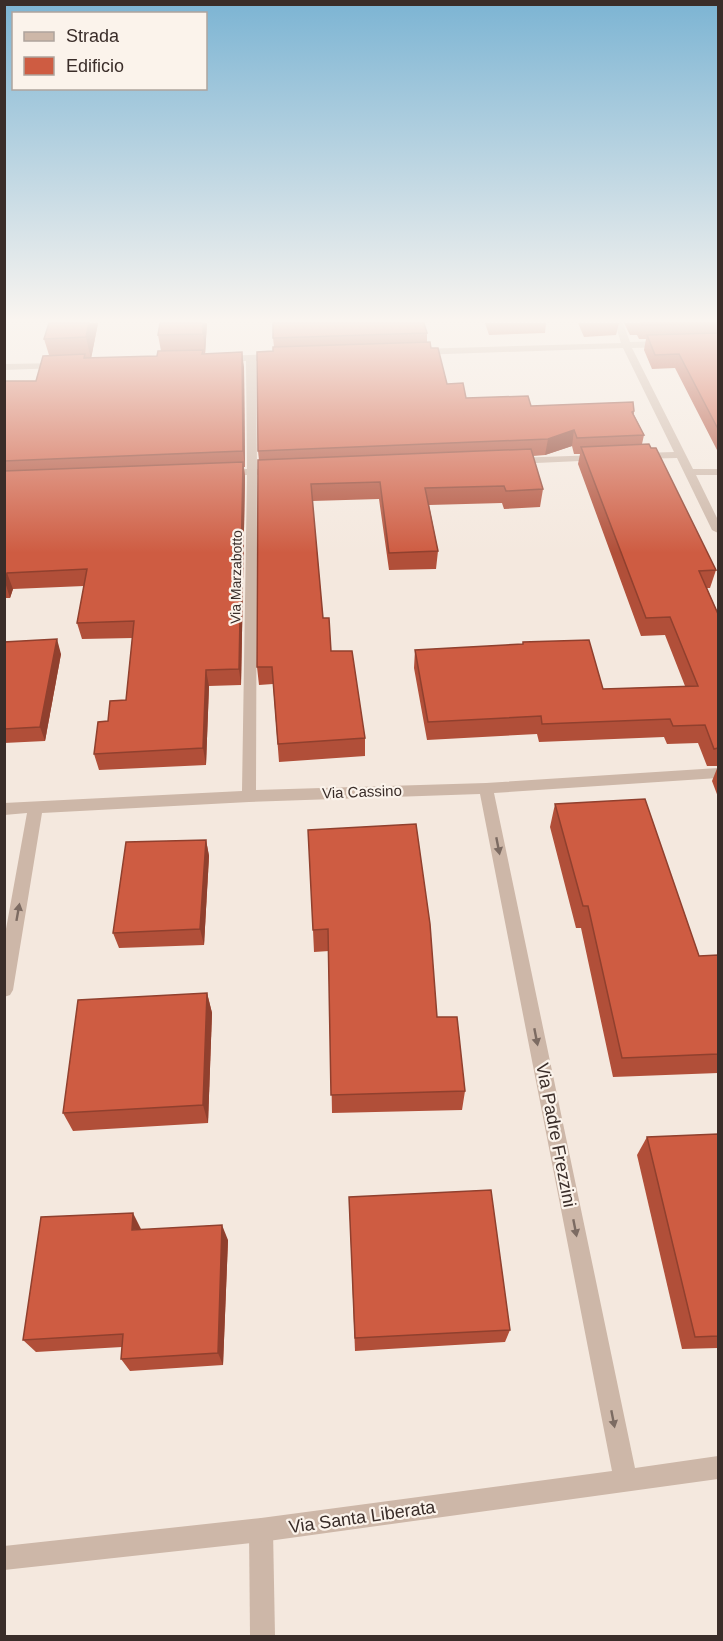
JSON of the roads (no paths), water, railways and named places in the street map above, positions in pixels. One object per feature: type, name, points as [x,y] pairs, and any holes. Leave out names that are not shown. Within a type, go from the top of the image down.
[{"type":"street","name":"Via Marzabotto","points":[[249,796],[251,400]]},
{"type":"street","points":[[653,400],[718,530]]},
{"type":"street","points":[[633,456],[681,455]]},
{"type":"street","points":[[502,462],[609,458]]},
{"type":"street","points":[[217,473],[288,470]]},
{"type":"street","points":[[691,472],[718,472]]},
{"type":"street","name":"Via Cassino","points":[[4,809],[249,796],[486,788],[718,773]]},
{"type":"street","name":"Via Padre Frezzini","points":[[486,788],[626,1482]]},
{"type":"street","points":[[4,990],[36,807]]},
{"type":"street","name":"Via Santa Liberata","points":[[4,1558],[261,1530],[718,1468]]},
{"type":"street","points":[[261,1530],[263,1636]]}]
